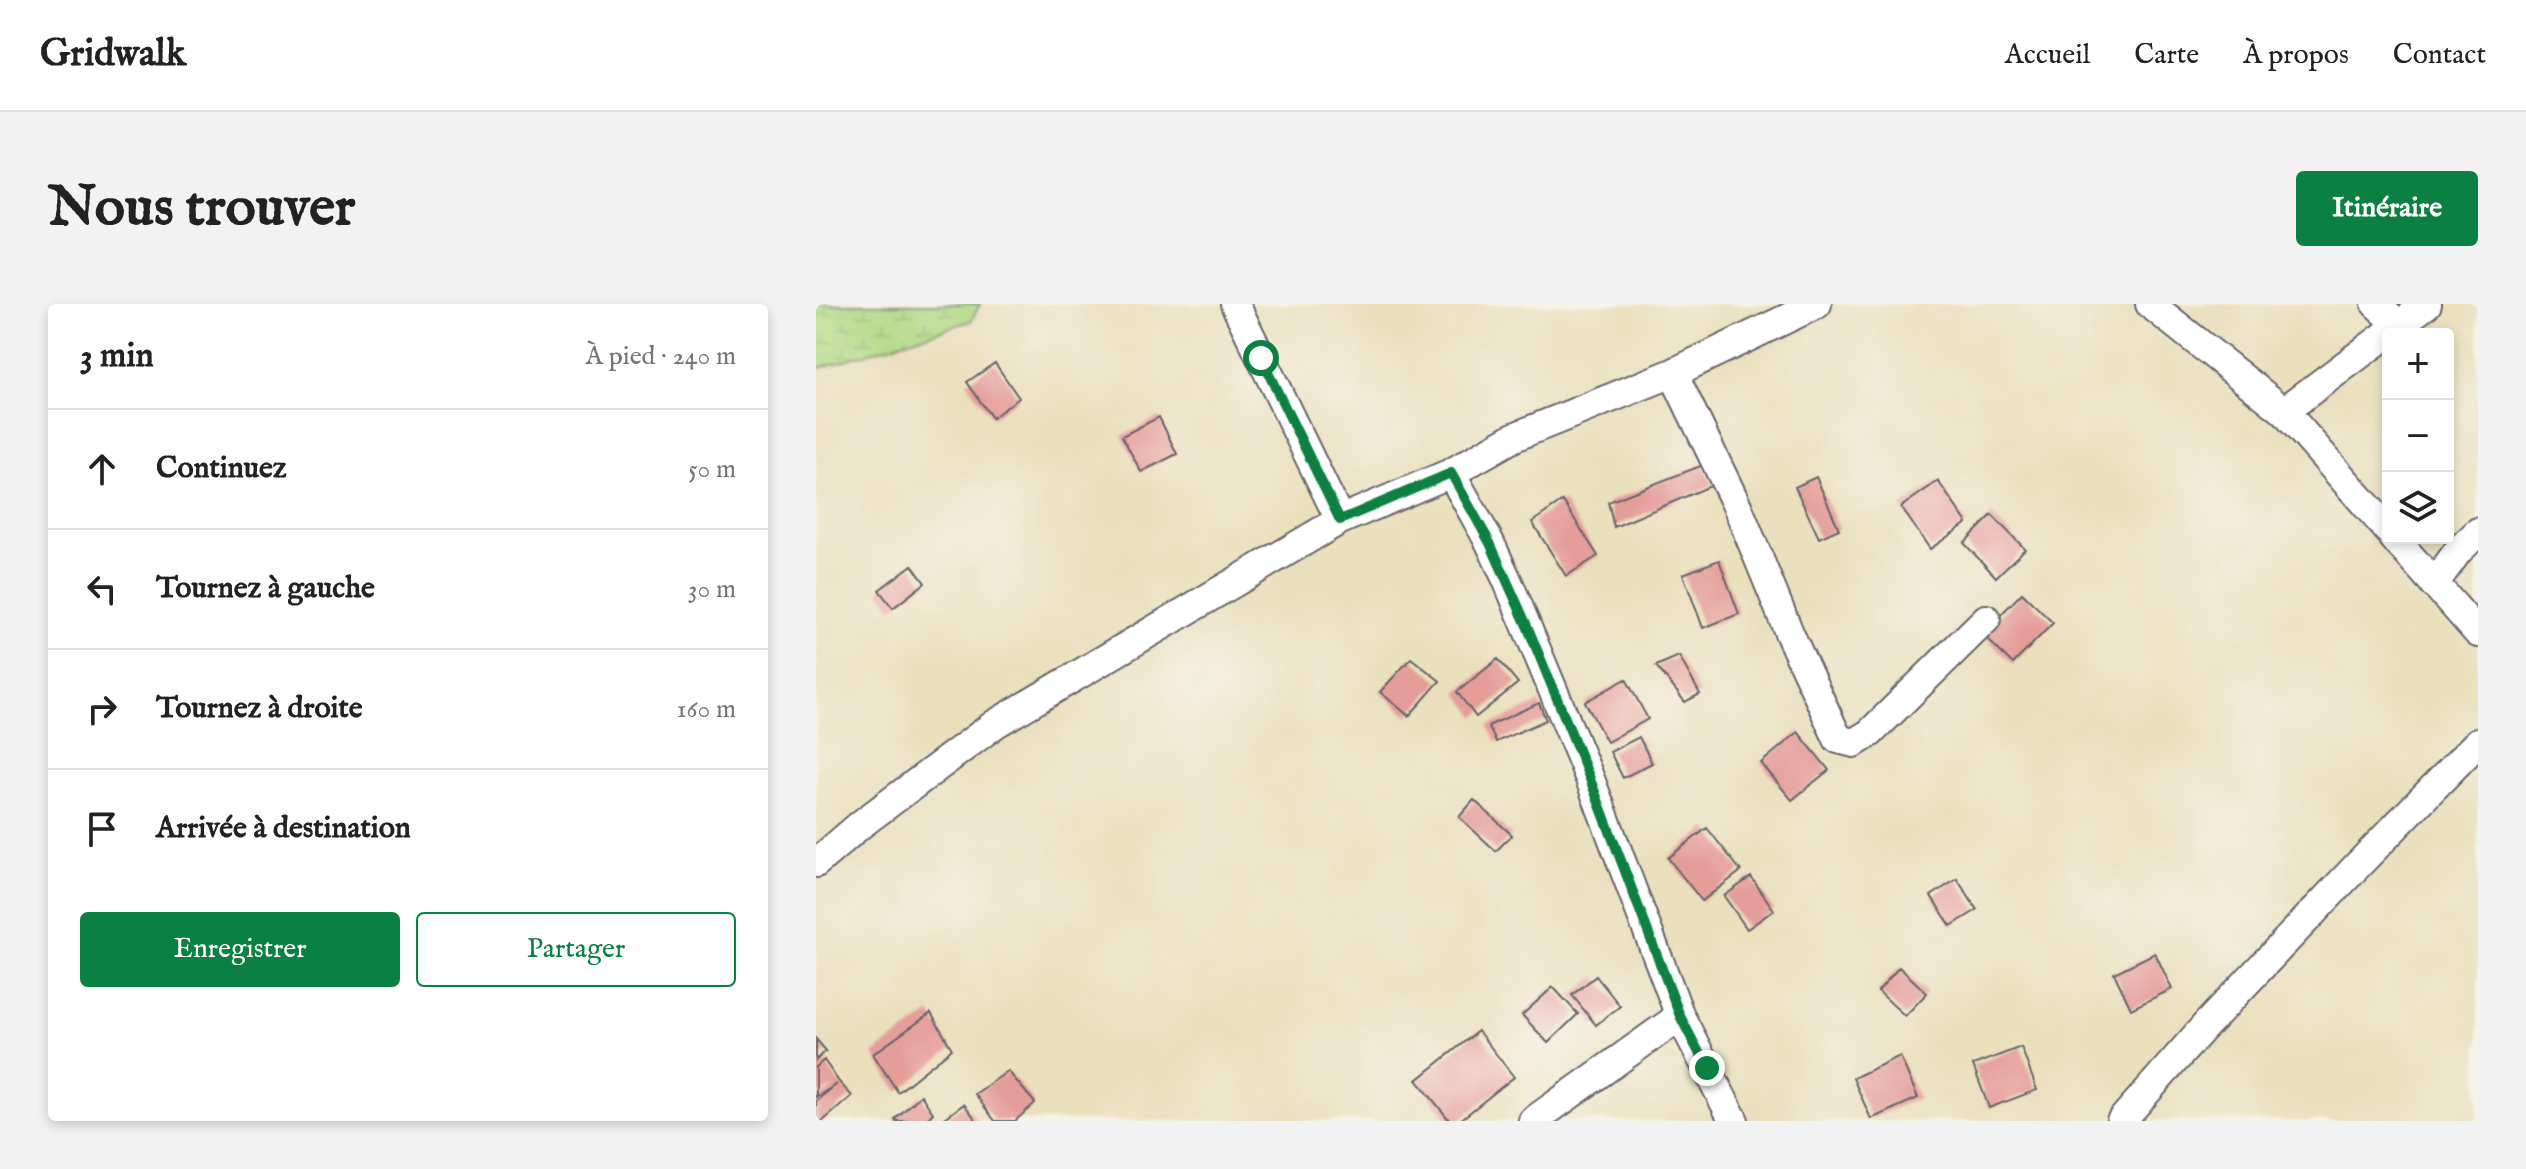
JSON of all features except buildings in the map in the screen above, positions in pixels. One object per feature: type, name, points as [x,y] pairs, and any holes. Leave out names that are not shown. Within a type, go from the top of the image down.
[{"type":"street","points":[[1235,304],[1340,520]]},
{"type":"street","points":[[816,863],[860,825],[995,724],[1340,520],[1451,473],[1514,437],[1673,373],[1817,304]]},
{"type":"street","points":[[2150,304],[2284,411],[2382,523]]},
{"type":"street","points":[[2376,304],[2398,324]]},
{"type":"street","points":[[2284,411],[2427,304]]},
{"type":"street","points":[[1673,373],[1738,508],[1838,739],[1854,743],[1870,733],[1986,619]]},
{"type":"street","points":[[1451,473],[1490,543],[1523,616],[1590,779],[1680,1016],[1734,1121]]},
{"type":"street","points":[[2434,584],[2458,551],[2478,532]]},
{"type":"street","points":[[2399,544],[2478,633]]},
{"type":"street","points":[[2121,1121],[2205,1026],[2478,742]]},
{"type":"street","points":[[1533,1121],[1680,1016]]},
{"type":"green space","points":[[816,304],[980,304],[971,321],[816,369]]},
{"type":"route","points":[[1261,358],[1340,520],[1451,473],[1490,543],[1528,628],[1590,779],[1680,1016],[1707,1068]]}]
